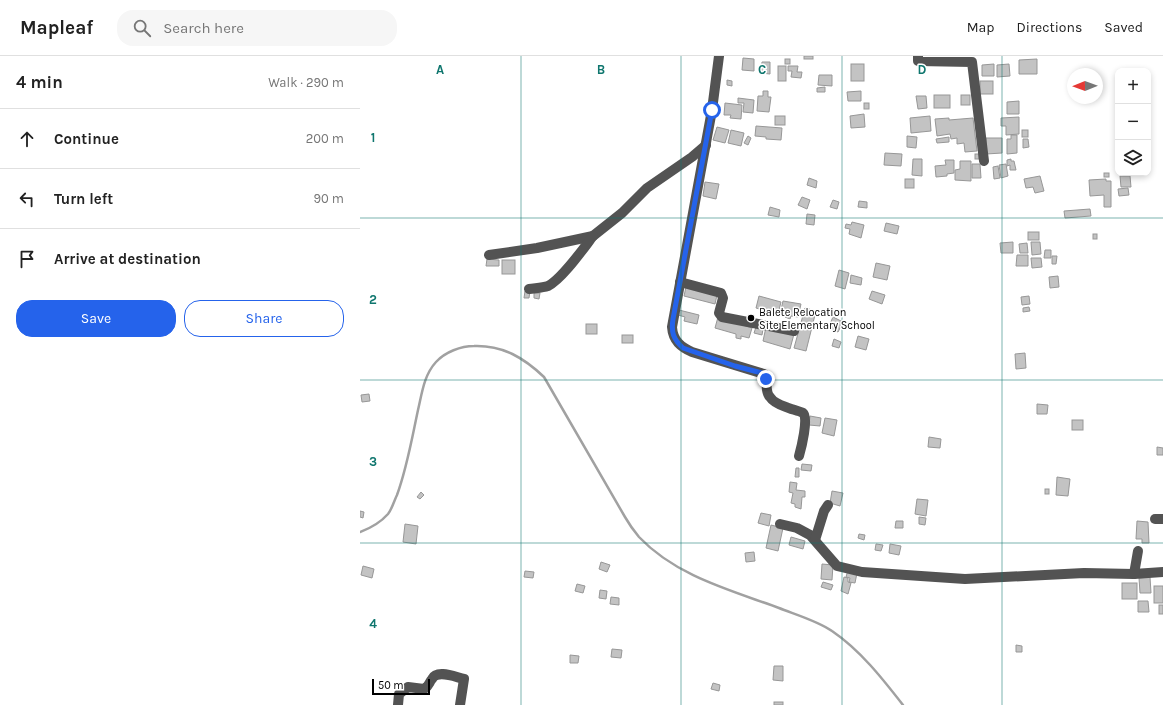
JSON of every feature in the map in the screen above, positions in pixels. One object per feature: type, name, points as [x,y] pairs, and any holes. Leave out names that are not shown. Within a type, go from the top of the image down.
[{"type":"street","points":[[719,56],[706,145],[672,327],[673,335],[683,348],[692,352],[764,374],[767,393],[771,399],[805,415],[806,422],[799,456]]},
{"type":"street","points":[[918,56],[918,61],[972,62],[984,161]]},
{"type":"street","points":[[529,289],[550,285],[558,278],[593,236],[622,213],[647,188],[692,157],[706,145]]},
{"type":"street","points":[[489,255],[537,248],[593,236]]},
{"type":"street","points":[[680,282],[721,293],[723,298],[719,313],[722,317],[794,331]]},
{"type":"street","points":[[815,540],[824,511],[828,505]]},
{"type":"street","points":[[780,524],[805,531],[815,540],[837,566],[862,572],[965,579],[1084,573],[1134,574],[1163,572]]},
{"type":"street","points":[[1134,574],[1138,551]]},
{"type":"street","points":[[398,705],[399,694],[408,687],[424,690],[435,675],[443,674],[464,679],[460,705]]},
{"type":"building","points":[[804,56],[813,56],[813,59],[804,59]]},
{"type":"building","points":[[743,58],[754,59],[754,71],[742,70]]},
{"type":"building","points":[[785,59],[790,59],[790,64],[785,64]]},
{"type":"building","points":[[1037,59],[1037,74],[1019,74],[1019,60]]},
{"type":"building","points":[[762,62],[770,62],[770,74],[761,73]]},
{"type":"building","points":[[851,64],[864,64],[864,81],[851,81]]},
{"type":"building","points":[[994,64],[994,76],[982,76],[982,65]]},
{"type":"building","points":[[1009,64],[1010,76],[997,77],[997,65]]},
{"type":"building","points":[[778,66],[786,66],[786,81],[778,81]]},
{"type":"building","points":[[788,66],[798,66],[797,72],[802,72],[801,78],[791,77],[792,71],[788,71]]},
{"type":"building","points":[[819,75],[832,75],[832,86],[818,85]]},
{"type":"building","points":[[727,80],[732,81],[732,86],[727,85]]},
{"type":"building","points":[[980,81],[993,81],[993,94],[980,94]]},
{"type":"building","points":[[825,87],[825,92],[817,92],[817,88]]},
{"type":"building","points":[[763,91],[768,91],[768,97],[771,97],[769,112],[757,111],[758,96],[763,96]]},
{"type":"building","points":[[861,91],[861,101],[848,101],[847,92]]},
{"type":"building","points":[[934,95],[950,95],[950,108],[934,108]]},
{"type":"building","points":[[961,95],[970,95],[970,105],[961,105]]},
{"type":"building","points":[[916,96],[926,96],[927,108],[918,109]]},
{"type":"building","points":[[738,98],[754,100],[753,113],[743,112],[744,103],[738,103]]},
{"type":"building","points":[[1019,101],[1019,114],[1007,114],[1007,102]]},
{"type":"building","points":[[725,103],[742,105],[741,119],[730,118],[731,115],[724,115]]},
{"type":"building","points":[[864,103],[869,103],[869,109],[864,109]]},
{"type":"building","points":[[864,114],[865,127],[851,128],[850,116]]},
{"type":"building","points":[[775,116],[785,116],[785,125],[775,125]]},
{"type":"building","points":[[930,116],[931,131],[911,133],[910,118]]},
{"type":"building","points":[[1019,117],[1019,134],[1006,135],[1006,126],[1001,126],[1001,118]]},
{"type":"building","points":[[949,118],[949,120],[973,118],[977,151],[965,152],[964,143],[957,144],[957,138],[951,139],[950,134],[937,136],[935,119]]},
{"type":"building","points":[[756,126],[782,128],[781,140],[766,139],[766,137],[755,136]]},
{"type":"building","points":[[717,127],[729,130],[725,143],[713,140]]},
{"type":"building","points":[[731,130],[744,133],[741,146],[728,143]]},
{"type":"building","points":[[1022,130],[1028,130],[1028,137],[1022,137]]},
{"type":"building","points":[[1011,135],[1017,135],[1017,153],[1007,154],[1007,139],[1011,139]]},
{"type":"building","points":[[748,136],[751,138],[748,145],[744,143]]},
{"type":"building","points":[[907,136],[917,137],[916,148],[907,147]]},
{"type":"building","points":[[949,137],[949,142],[937,143],[936,139]]},
{"type":"building","points":[[986,138],[1002,138],[1002,153],[986,154]]},
{"type":"building","points":[[1023,139],[1028,139],[1029,147],[1023,148]]},
{"type":"building","points":[[885,153],[902,154],[901,166],[884,165]]},
{"type":"building","points":[[975,154],[979,154],[979,159],[975,159]]},
{"type":"building","points":[[913,159],[922,159],[922,176],[912,175]]},
{"type":"building","points":[[1011,159],[1011,161],[1014,161],[1016,170],[1010,170],[1010,165],[1007,166],[1007,160]]},
{"type":"building","points":[[945,160],[954,160],[954,173],[947,174],[947,176],[936,177],[935,166],[946,165]]},
{"type":"building","points":[[960,161],[971,161],[971,181],[955,180],[955,170],[960,169]]},
{"type":"building","points":[[972,164],[980,164],[981,178],[972,178]]},
{"type":"building","points":[[1006,164],[1008,176],[1001,178],[999,165]]},
{"type":"building","points":[[998,166],[1000,178],[994,179],[993,167]]},
{"type":"building","points":[[1104,173],[1109,173],[1109,177],[1104,177]]},
{"type":"building","points":[[1040,176],[1044,191],[1035,193],[1033,187],[1026,188],[1024,179]]},
{"type":"building","points":[[1120,176],[1130,176],[1131,187],[1121,187]]},
{"type":"building","points":[[809,178],[817,181],[816,188],[807,185]]},
{"type":"building","points":[[905,179],[914,179],[914,188],[905,188]]},
{"type":"building","points":[[1106,179],[1106,181],[1111,181],[1111,207],[1104,207],[1104,195],[1090,196],[1089,180]]},
{"type":"building","points":[[705,182],[719,184],[716,199],[703,196]]},
{"type":"building","points":[[1128,188],[1129,195],[1119,196],[1118,189]]},
{"type":"building","points":[[802,197],[810,200],[807,209],[798,205]]},
{"type":"building","points":[[833,200],[839,202],[837,209],[830,207]]},
{"type":"building","points":[[859,201],[867,202],[867,208],[858,207]]},
{"type":"building","points":[[770,207],[780,210],[779,217],[768,215]]},
{"type":"building","points":[[1090,209],[1091,216],[1065,218],[1064,211]]},
{"type":"building","points":[[807,214],[815,215],[814,225],[806,224]]},
{"type":"building","points":[[852,222],[864,225],[861,238],[849,234],[850,229],[845,228],[846,224],[851,225]]},
{"type":"building","points":[[886,223],[899,226],[897,234],[884,231]]},
{"type":"building","points":[[1028,232],[1039,232],[1039,240],[1028,240]]},
{"type":"building","points":[[1093,234],[1097,234],[1097,239],[1093,239]]},
{"type":"building","points":[[1013,242],[1013,253],[1001,253],[1000,243]]},
{"type":"building","points":[[1031,242],[1040,242],[1041,254],[1032,255]]},
{"type":"building","points":[[1027,243],[1028,253],[1020,253],[1019,244]]},
{"type":"building","points":[[1045,250],[1051,250],[1051,258],[1044,258]]},
{"type":"building","points":[[1017,255],[1028,255],[1028,266],[1016,266]]},
{"type":"building","points":[[1052,256],[1057,256],[1056,264],[1052,264]]},
{"type":"building","points":[[1031,258],[1041,258],[1042,267],[1032,268]]},
{"type":"building","points":[[487,259],[499,260],[499,266],[486,266]]},
{"type":"building","points":[[502,260],[515,260],[515,274],[502,274]]},
{"type":"building","points":[[876,263],[890,266],[887,280],[873,277]]},
{"type":"building","points":[[839,270],[849,273],[845,289],[835,286]]},
{"type":"building","points":[[851,275],[862,278],[861,285],[850,283]]},
{"type":"building","points":[[1058,276],[1059,287],[1050,288],[1049,277]]},
{"type":"building","points":[[686,287],[717,295],[715,304],[684,296]]},
{"type":"building","points":[[525,291],[530,291],[529,298],[524,298]]},
{"type":"building","points":[[872,291],[885,295],[882,304],[869,299]]},
{"type":"building","points":[[534,293],[540,293],[539,299],[534,298]]},
{"type":"building","points":[[759,296],[781,302],[778,314],[756,308]]},
{"type":"building","points":[[1029,296],[1030,304],[1022,305],[1021,297]]},
{"type":"building","points":[[783,301],[801,304],[798,317],[791,316],[790,319],[785,317],[786,315],[780,314]]},
{"type":"building","points":[[1029,307],[1030,311],[1023,312],[1023,308]]},
{"type":"building","points":[[805,308],[816,311],[806,351],[794,348]]},
{"type":"building","points":[[679,310],[699,315],[697,324],[684,321],[685,317],[678,315]]},
{"type":"building","points":[[718,317],[752,328],[749,338],[741,336],[741,339],[736,338],[736,334],[715,328]]},
{"type":"building","points":[[833,317],[843,322],[838,332],[828,328]]},
{"type":"building","points":[[586,324],[597,324],[597,334],[586,334]]},
{"type":"building","points":[[756,327],[763,329],[762,335],[754,333]]},
{"type":"building","points":[[766,327],[794,334],[790,349],[763,341]]},
{"type":"building","points":[[622,335],[633,335],[633,343],[622,343]]},
{"type":"building","points":[[858,336],[869,339],[866,350],[855,347]]},
{"type":"building","points":[[834,339],[841,342],[839,348],[832,346]]},
{"type":"building","points":[[1025,353],[1026,368],[1016,369],[1015,354]]},
{"type":"building","points":[[369,394],[370,401],[362,402],[361,395]]},
{"type":"building","points":[[1037,404],[1048,405],[1047,414],[1037,414]]},
{"type":"building","points":[[810,416],[821,418],[820,426],[809,425]]},
{"type":"building","points":[[825,418],[837,420],[834,436],[822,433]]},
{"type":"building","points":[[1072,420],[1083,420],[1083,430],[1072,430]]},
{"type":"building","points":[[929,437],[941,439],[940,448],[928,447]]},
{"type":"building","points":[[1157,447],[1163,448],[1163,455],[1157,455]]},
{"type":"building","points":[[802,464],[812,465],[811,471],[801,470]]},
{"type":"building","points":[[796,468],[799,468],[799,477],[795,477]]},
{"type":"building","points":[[1057,477],[1070,479],[1068,496],[1056,495]]},
{"type":"building","points":[[790,482],[797,483],[796,490],[805,491],[805,497],[802,497],[801,509],[795,507],[795,504],[791,503],[793,493],[789,492]]},
{"type":"building","points":[[1045,489],[1049,489],[1049,494],[1045,494]]},
{"type":"building","points":[[832,491],[843,493],[840,506],[830,503]]},
{"type":"building","points":[[421,492],[424,495],[420,499],[417,497]]},
{"type":"building","points":[[917,499],[928,500],[926,516],[915,514]]},
{"type":"building","points":[[360,511],[364,512],[363,518],[360,517]]},
{"type":"building","points":[[761,513],[771,515],[769,526],[758,523]]},
{"type":"building","points":[[919,517],[926,518],[925,525],[919,524]]},
{"type":"building","points":[[896,521],[903,521],[903,528],[895,528]]},
{"type":"building","points":[[1137,521],[1148,522],[1149,543],[1142,543],[1142,539],[1136,539]]},
{"type":"building","points":[[405,524],[418,526],[416,544],[403,542]]},
{"type":"building","points":[[771,525],[783,528],[778,551],[766,548]]},
{"type":"building","points":[[859,534],[865,535],[864,540],[858,538]]},
{"type":"building","points":[[791,537],[805,541],[803,549],[789,545]]},
{"type":"building","points":[[876,544],[883,545],[881,551],[875,550]]},
{"type":"building","points":[[890,544],[901,546],[899,555],[889,553]]},
{"type":"building","points":[[754,552],[755,561],[746,562],[745,553]]},
{"type":"building","points":[[601,562],[610,565],[607,572],[599,569]]},
{"type":"building","points":[[822,564],[833,565],[832,580],[821,579]]},
{"type":"building","points":[[363,566],[374,569],[372,578],[361,575]]},
{"type":"building","points":[[848,570],[857,573],[855,583],[849,582],[850,578],[846,577]]},
{"type":"building","points":[[525,571],[534,572],[533,578],[524,577]]},
{"type":"building","points":[[844,577],[848,578],[848,582],[851,583],[848,594],[841,591]]},
{"type":"building","points":[[1150,577],[1151,593],[1140,593],[1139,578]]},
{"type":"building","points":[[823,582],[833,585],[831,590],[821,587]]},
{"type":"building","points":[[1122,583],[1137,583],[1137,599],[1122,599]]},
{"type":"building","points":[[577,584],[585,586],[583,593],[575,591]]},
{"type":"building","points":[[1154,586],[1163,586],[1163,603],[1154,603]]},
{"type":"building","points":[[600,590],[607,591],[606,599],[599,598]]},
{"type":"building","points":[[611,597],[619,598],[619,605],[610,604]]},
{"type":"building","points":[[1138,601],[1148,601],[1149,612],[1138,612]]},
{"type":"building","points":[[1159,605],[1163,605],[1163,614],[1159,614]]},
{"type":"building","points":[[1016,645],[1022,646],[1022,652],[1016,652]]},
{"type":"building","points":[[612,649],[622,650],[621,658],[611,657]]},
{"type":"building","points":[[570,655],[579,656],[578,663],[570,663]]},
{"type":"building","points":[[774,666],[783,666],[783,681],[773,680]]},
{"type":"building","points":[[713,683],[720,685],[719,691],[711,689]]},
{"type":"building","points":[[774,702],[783,702],[783,705],[774,705]]},
{"type":"waterway","points":[[360,532],[379,523],[388,514],[392,507],[401,485],[424,384],[432,367],[444,355],[464,347],[485,346],[504,350],[529,364],[544,377],[628,522],[639,537],[654,551],[687,572],[704,580],[806,618],[826,627],[861,656],[879,675],[903,705]]},
{"type":"place","name":"Balete Relocation Site Elementary School","points":[[751,318]]},
{"type":"route","points":[[712,110],[673,319],[673,335],[683,348],[735,366],[762,373],[766,379]]}]
